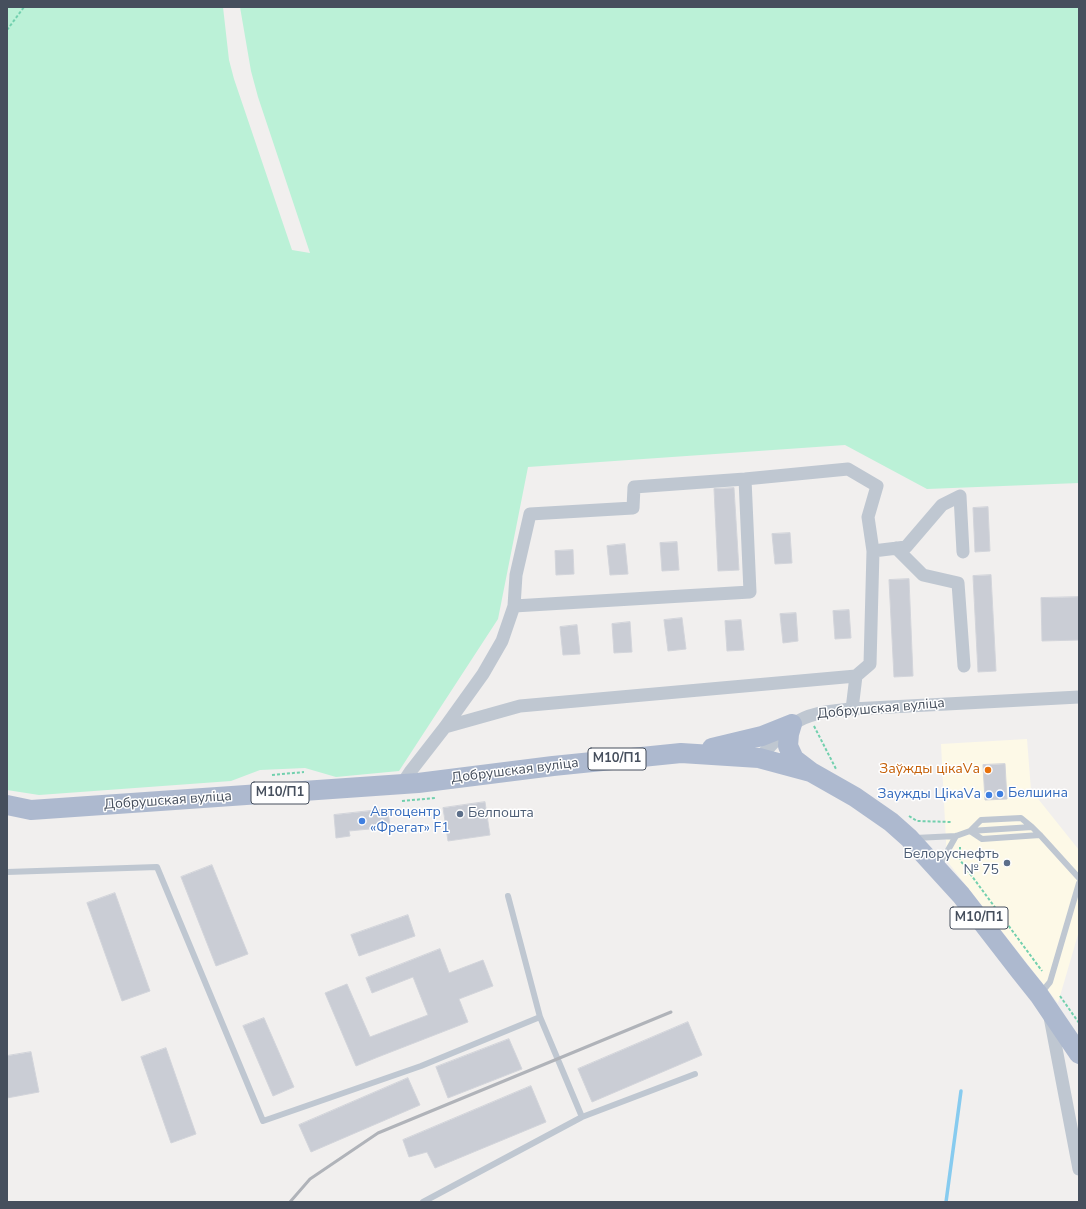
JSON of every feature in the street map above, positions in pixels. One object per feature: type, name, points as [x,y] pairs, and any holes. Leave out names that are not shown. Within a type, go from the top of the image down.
[{"type":"main road","points":[[680,753],[719,747],[762,736],[792,724]]},
{"type":"main road","points":[[792,724],[788,734],[788,746],[794,759],[811,772]]},
{"type":"main road","name":"Добрушская вуліца","points":[[7,804],[31,810],[402,793],[680,753],[759,758]]},
{"type":"main road","name":"М10/П1","points":[[759,758],[811,772],[855,797],[891,822],[909,838],[961,895],[1049,1001],[1079,1054]]},
{"type":"street","points":[[402,793],[410,772],[445,728],[483,674],[502,641],[514,606],[516,575],[530,514],[633,508],[634,487],[745,480],[848,469],[877,486],[868,517],[873,551],[870,664],[856,676],[520,706],[445,728]]},
{"type":"street","points":[[514,606],[750,592],[745,480]]},
{"type":"street","points":[[873,551],[906,547],[942,505],[960,496],[963,552]]},
{"type":"street","points":[[896,548],[923,575],[958,583],[964,666]]},
{"type":"street","points":[[852,709],[856,676]]},
{"type":"street","name":"Добрушская вуліца","points":[[759,758],[792,724],[808,716],[827,711],[1079,697]]},
{"type":"street","points":[[1049,1001],[1079,1169]]},
{"type":"lane","points":[[970,831],[981,820],[1021,818],[1040,835],[1079,878]]},
{"type":"lane","points":[[909,838],[956,836],[970,831],[1032,827]]},
{"type":"lane","points":[[970,831],[982,839],[1040,835]]},
{"type":"lane","points":[[937,868],[956,836]]},
{"type":"lane","points":[[7,872],[157,867],[263,1121],[421,1066],[540,1017]]},
{"type":"lane","points":[[1049,1001],[1050,982],[1079,883]]},
{"type":"lane","points":[[508,896],[540,1017],[582,1117]]},
{"type":"lane","points":[[423,1202],[582,1117],[695,1074]]},
{"type":"path","points":[[7,30],[24,7]]},
{"type":"path","points":[[812,723],[838,772]]},
{"type":"path","points":[[272,774],[304,772]]},
{"type":"path","points":[[402,793],[435,798]]},
{"type":"path","points":[[904,813],[917,821],[951,822]]},
{"type":"path","points":[[960,847],[960,860],[1042,971]]},
{"type":"path","points":[[1049,1001],[1079,1023]]},
{"type":"shaded area","points":[[1027,739],[1031,790],[1079,850],[1079,931],[1058,1003],[947,861],[941,744]]},
{"type":"green space","points":[[7,7],[223,7],[229,60],[234,79],[292,250],[310,253],[258,97],[251,71],[240,7],[1079,7],[1079,483],[927,489],[845,445],[528,467],[498,619],[399,771],[336,777],[305,768],[260,770],[231,781],[39,795],[7,790]]},
{"type":"building","points":[[734,488],[739,570],[718,571],[714,489]]},
{"type":"building","points":[[988,507],[990,551],[975,552],[973,508]]},
{"type":"building","points":[[790,533],[792,563],[775,564],[772,534]]},
{"type":"building","points":[[677,542],[679,570],[662,571],[660,543]]},
{"type":"building","points":[[625,544],[628,574],[610,575],[607,546]]},
{"type":"building","points":[[573,550],[574,574],[556,575],[555,551]]},
{"type":"building","points":[[991,575],[996,671],[978,672],[973,576]]},
{"type":"building","points":[[909,579],[913,676],[894,677],[889,580]]},
{"type":"building","points":[[1079,597],[1079,640],[1042,641],[1041,598]]},
{"type":"building","points":[[849,610],[851,638],[835,639],[833,611]]},
{"type":"building","points":[[796,613],[798,641],[783,643],[780,614]]},
{"type":"building","points":[[682,618],[686,649],[668,651],[664,620]]},
{"type":"building","points":[[741,620],[744,650],[727,651],[725,621]]},
{"type":"building","points":[[630,622],[632,652],[614,653],[612,624]]},
{"type":"building","points":[[577,625],[580,654],[563,655],[560,627]]},
{"type":"building","points":[[1005,764],[1007,799],[985,800],[983,765]]},
{"type":"building","points":[[485,802],[490,835],[448,841],[443,808]]},
{"type":"building","name":"Автоцентр «Фрегат» F1","points":[[388,809],[390,827],[349,831],[350,836],[336,838],[334,815]]},
{"type":"building","points":[[212,865],[248,954],[216,966],[181,877]]},
{"type":"building","points":[[115,893],[150,991],[122,1001],[87,903]]},
{"type":"building","points":[[408,915],[415,936],[359,956],[351,935]]},
{"type":"building","points":[[440,949],[449,973],[483,960],[493,986],[459,999],[468,1022],[356,1066],[325,993],[347,984],[370,1037],[428,1015],[413,977],[372,993],[366,978]]},
{"type":"building","points":[[264,1018],[294,1087],[273,1096],[243,1026]]},
{"type":"building","points":[[688,1022],[702,1055],[592,1102],[578,1069]]},
{"type":"building","points":[[509,1039],[522,1069],[448,1098],[436,1067]]},
{"type":"building","points":[[166,1048],[196,1134],[171,1143],[141,1057]]},
{"type":"building","points":[[31,1052],[39,1092],[7,1098],[7,1056]]},
{"type":"building","points":[[408,1078],[420,1105],[311,1152],[299,1125]]},
{"type":"building","points":[[531,1086],[546,1122],[435,1168],[427,1152],[409,1157],[403,1140]]},
{"type":"waterway","points":[[946,1202],[961,1091]]},
{"type":"railway","points":[[290,1202],[310,1179],[378,1133],[671,1012]]},
{"type":"place","name":"Заўжды цікаVа","points":[[988,770]]},
{"type":"place","name":"Белшина","points":[[1000,794]]},
{"type":"place","name":"Заужды ЦікаVа","points":[[989,795]]},
{"type":"place","name":"Белпошта","points":[[460,814]]},
{"type":"place","name":"Автоцентр «Фрегат» F1","points":[[362,821]]},
{"type":"place","name":"Белоруснефть № 75","points":[[1007,863]]}]
